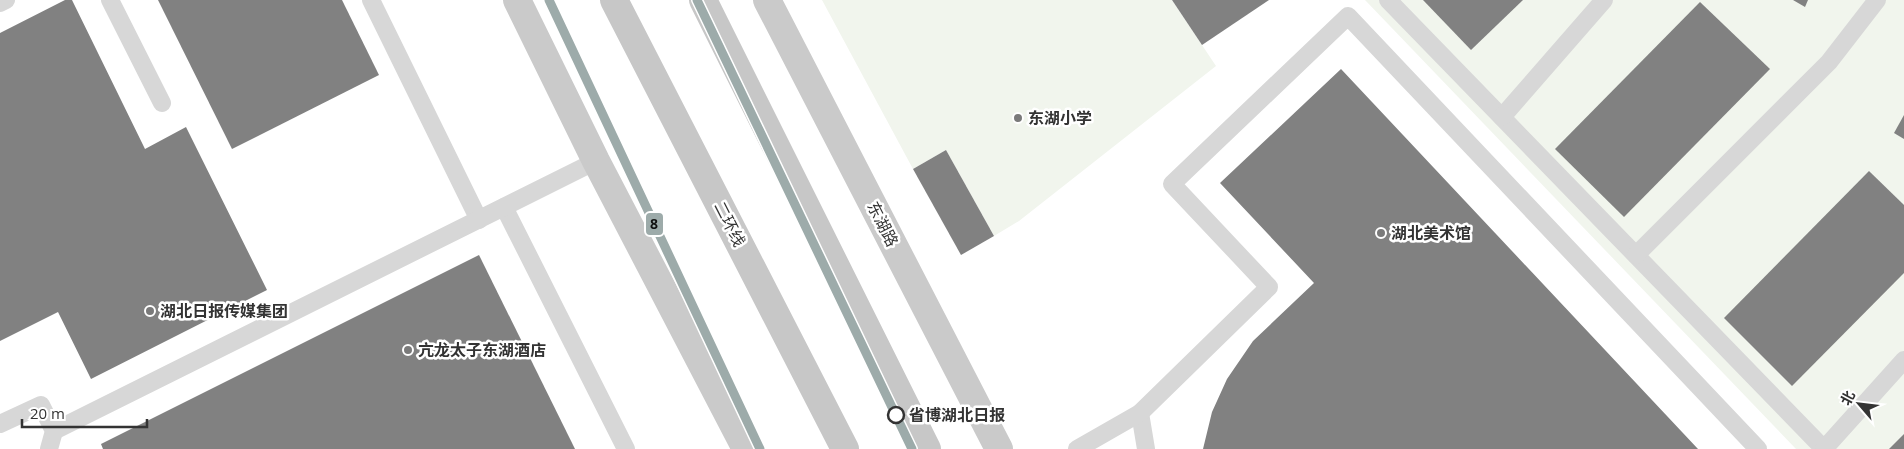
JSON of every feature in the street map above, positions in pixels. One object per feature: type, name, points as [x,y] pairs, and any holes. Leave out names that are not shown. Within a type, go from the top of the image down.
[{"type":"highway","name":"二环线","points":[[614,0],[845,449]]},
{"type":"highway","points":[[703,0],[927,449]]},
{"type":"main road","points":[[517,0],[596,161],[746,449]]},
{"type":"main road","name":"东湖路","points":[[767,0],[999,449]]},
{"type":"lane","points":[[0,3],[6,0]]},
{"type":"lane","points":[[110,0],[162,103]]},
{"type":"lane","points":[[370,0],[479,220]]},
{"type":"lane","points":[[1388,0],[1824,449],[1904,360]]},
{"type":"lane","points":[[1502,117],[1604,0]]},
{"type":"lane","points":[[1636,255],[1829,62],[1877,0]]},
{"type":"lane","points":[[1077,449],[1140,413],[1269,287],[1172,184],[1348,16],[1758,449]]},
{"type":"lane","points":[[54,431],[596,161]]},
{"type":"lane","points":[[504,207],[626,449]]},
{"type":"lane","points":[[0,424],[41,405],[54,431],[49,449]]},
{"type":"lane","points":[[1140,413],[1146,449]]},
{"type":"shaded area","name":"东湖小学","points":[[822,0],[1172,0],[1216,66],[1019,221],[994,236],[946,150],[913,169]]},
{"type":"shaded area","points":[[1365,0],[1904,0],[1904,449],[1796,449]]},
{"type":"building","points":[[65,0],[72,0],[145,149],[186,127],[267,290],[91,379],[58,312],[0,341],[0,33]]},
{"type":"building","points":[[158,0],[342,0],[379,75],[232,149]]},
{"type":"building","points":[[1172,0],[1269,0],[1202,45]]},
{"type":"building","points":[[1423,0],[1523,0],[1471,50]]},
{"type":"building","points":[[1793,0],[1808,0],[1805,7]]},
{"type":"building","points":[[1700,2],[1770,69],[1624,217],[1555,149]]},
{"type":"building","name":"湖北美术馆","points":[[1341,69],[1698,449],[1203,449],[1212,412],[1227,379],[1253,341],[1314,283],[1220,183]]},
{"type":"building","points":[[1904,115],[1904,139],[1894,133]]},
{"type":"building","points":[[946,150],[994,236],[961,255],[913,169]]},
{"type":"building","points":[[1869,171],[1904,205],[1904,273],[1792,386],[1724,318]]},
{"type":"building","name":"亢龙太子东湖酒店","points":[[479,255],[575,449],[103,449],[101,444]]},
{"type":"building","points":[[1904,434],[1904,449],[1889,449]]},
{"type":"transit line","name":"8","points":[[549,0],[760,449]]},
{"type":"transit line","name":"8","points":[[697,0],[912,449]]},
{"type":"place","name":"东湖小学","points":[[1018,118]]},
{"type":"place","name":"湖北美术馆","points":[[1381,233]]},
{"type":"place","name":"湖北日报传媒集团","points":[[150,311]]},
{"type":"place","name":"亢龙太子东湖酒店","points":[[408,350]]},
{"type":"place","name":"省博湖北日报","points":[[896,415]]}]
